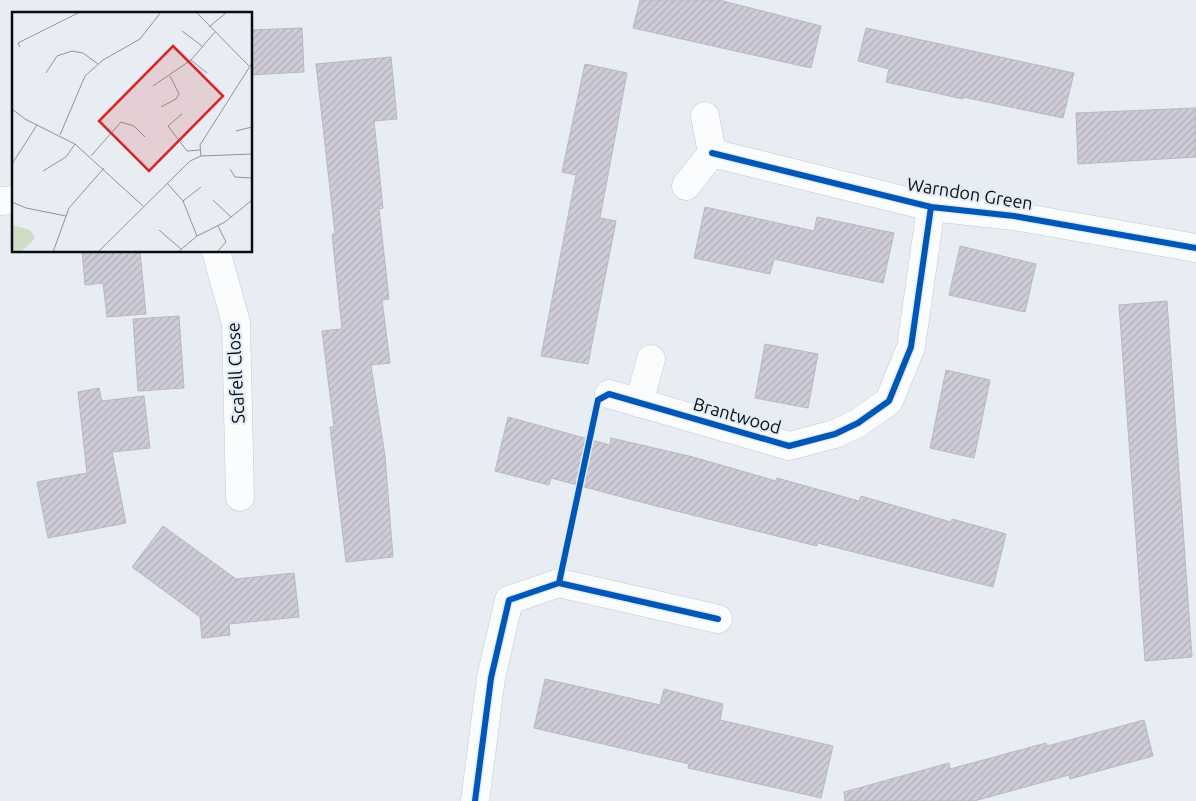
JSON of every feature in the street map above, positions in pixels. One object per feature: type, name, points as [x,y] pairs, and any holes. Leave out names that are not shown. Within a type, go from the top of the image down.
[{"type":"street","points":[[686,186],[712,153],[705,116]]},
{"type":"street","name":"Warndon Green","points":[[712,153],[931,207],[1014,216],[1196,248]]},
{"type":"street","name":"Brantwood","points":[[609,394],[789,446],[834,434],[858,423],[889,401],[911,347],[931,207]]},
{"type":"street","name":"Scafell Close","points":[[216,252],[236,323],[240,497]]},
{"type":"street","points":[[639,403],[651,359]]},
{"type":"street","points":[[475,801],[491,678],[509,600],[559,583],[718,619]]},
{"type":"building","points":[[640,0],[719,0],[821,26],[811,68],[633,28]]},
{"type":"building","points":[[302,28],[304,72],[252,75],[252,30]]},
{"type":"building","points":[[866,28],[1074,73],[1063,118],[886,82],[889,69],[858,61]]},
{"type":"building","points":[[391,57],[397,119],[374,121],[383,208],[379,209],[389,299],[382,300],[390,363],[371,365],[385,456],[393,557],[346,562],[330,427],[334,427],[322,331],[342,329],[332,234],[335,234],[316,64]]},
{"type":"building","points":[[585,64],[627,73],[600,218],[616,221],[588,364],[541,356],[576,175],[562,172]]},
{"type":"building","points":[[1196,108],[1196,157],[1078,164],[1076,113]]},
{"type":"building","points":[[705,207],[814,231],[817,217],[894,233],[883,283],[774,259],[770,274],[694,258]]},
{"type":"building","points":[[960,246],[1036,264],[1025,312],[949,295]]},
{"type":"building","points":[[82,252],[140,252],[146,314],[107,317],[103,283],[85,285]]},
{"type":"building","points":[[1167,301],[1192,657],[1145,661],[1119,305]]},
{"type":"building","points":[[179,316],[184,388],[138,391],[133,319]]},
{"type":"building","points":[[765,344],[818,354],[808,408],[755,398]]},
{"type":"building","points":[[946,370],[990,380],[974,458],[930,448]]},
{"type":"building","points":[[99,388],[102,401],[144,396],[150,448],[112,452],[126,523],[48,538],[37,482],[87,473],[78,392]]},
{"type":"building","points":[[508,417],[610,445],[611,438],[693,457],[776,481],[777,478],[859,501],[861,496],[951,522],[952,519],[1006,534],[993,587],[818,543],[817,546],[551,478],[549,485],[495,471]]},
{"type":"building","points":[[163,526],[236,579],[294,573],[299,617],[229,624],[230,635],[202,638],[200,617],[132,567]]},
{"type":"building","points":[[545,679],[660,705],[664,689],[723,704],[720,720],[833,746],[821,798],[688,768],[689,764],[534,728]]},
{"type":"building","points":[[1144,720],[1153,756],[1070,779],[1069,775],[974,801],[845,801],[844,792],[949,763],[950,769],[1046,743],[1047,746]]},
{"type":"cycle path","points":[[712,153],[931,207],[1014,216],[1196,248]]},
{"type":"cycle path","points":[[559,583],[598,400],[609,394],[789,446],[835,434],[858,423],[889,401],[911,347],[931,207]]},
{"type":"cycle path","points":[[475,801],[491,678],[509,600],[559,583],[718,619]]}]
